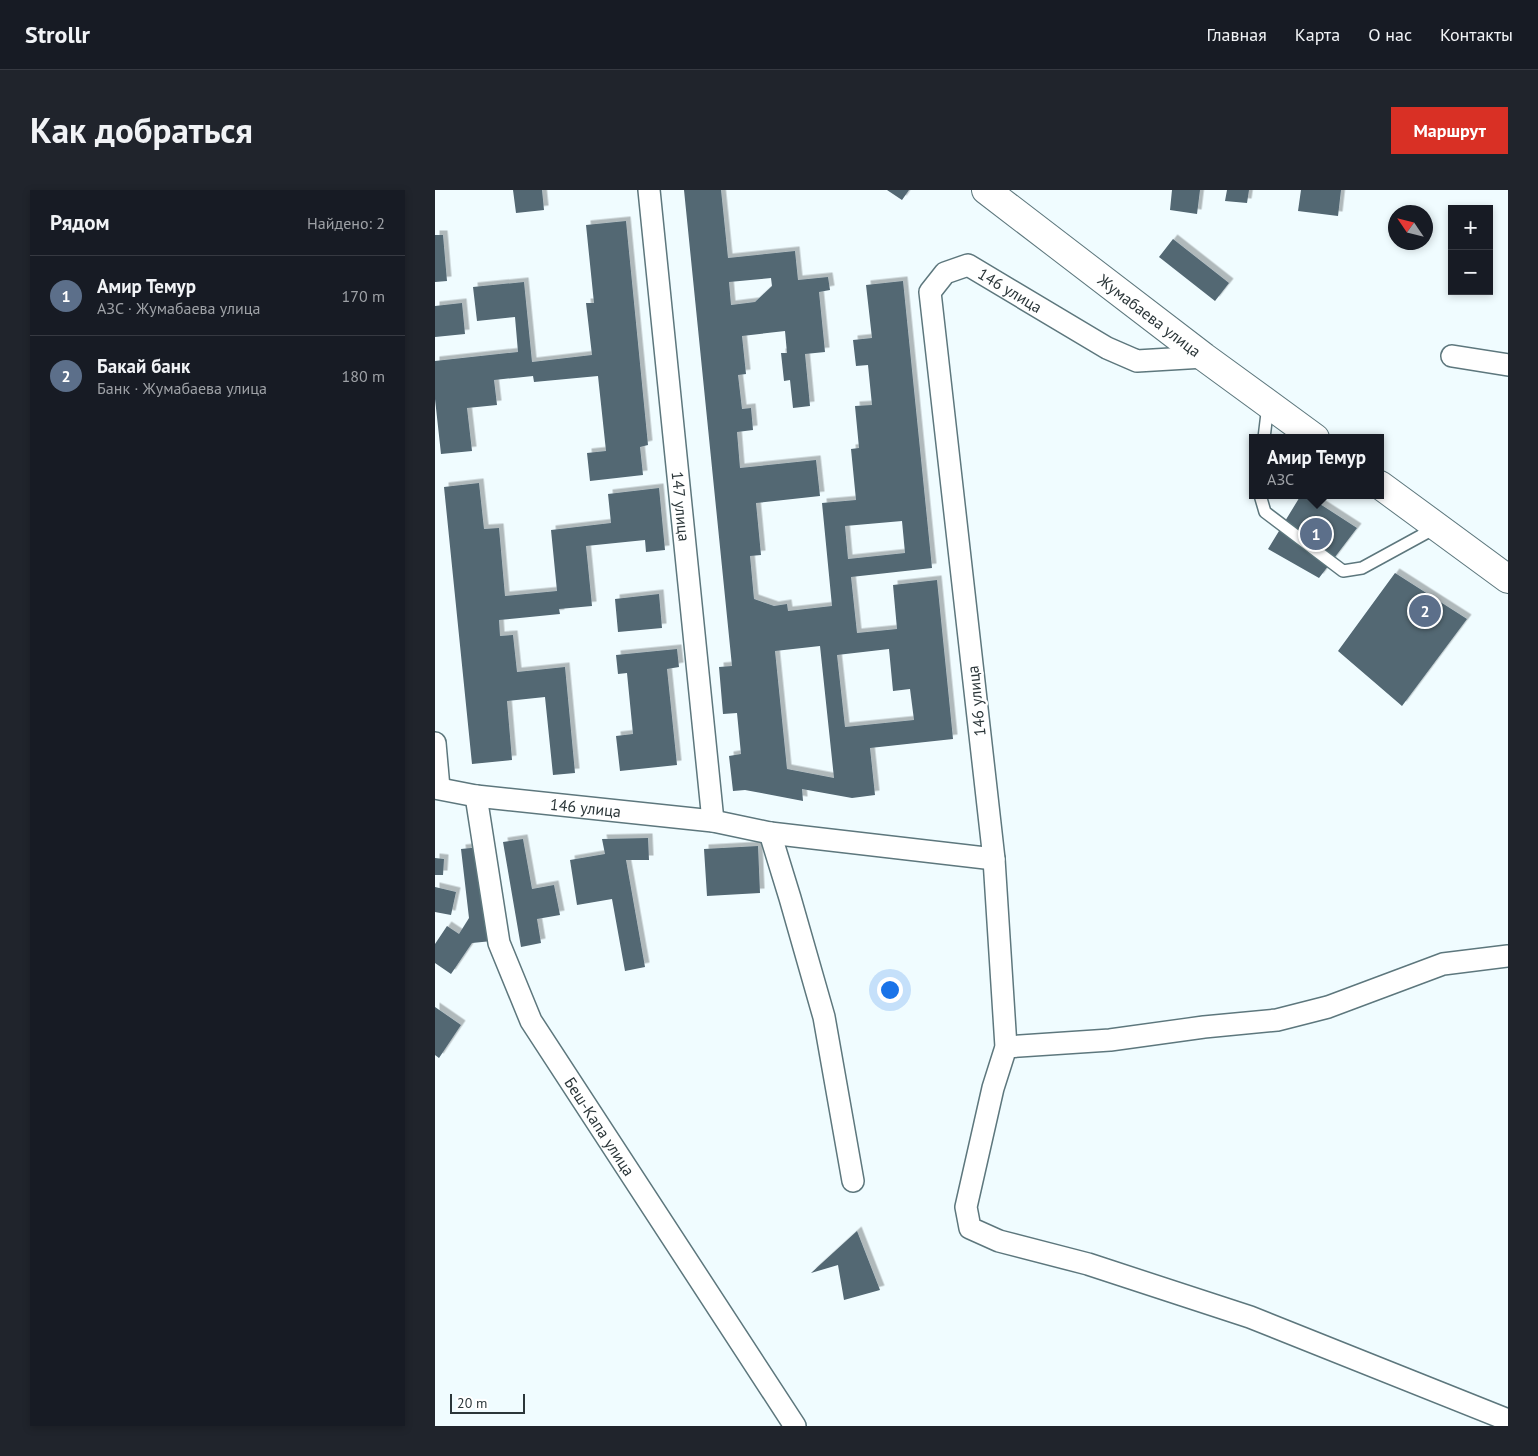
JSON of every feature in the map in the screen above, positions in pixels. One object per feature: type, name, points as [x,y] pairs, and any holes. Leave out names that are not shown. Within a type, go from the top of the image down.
[{"type":"street","name":"147 улица","points":[[649,190],[713,821]]},
{"type":"street","name":"Жумабаева улица","points":[[986,190],[1309,434]]},
{"type":"street","name":"146 улица","points":[[437,788],[476,796],[713,821],[770,833],[994,859],[930,292],[945,273],[968,265],[1107,348],[1137,361],[1205,357]]},
{"type":"street","points":[[1452,356],[1508,365]]},
{"type":"street","points":[[1384,488],[1508,579]]},
{"type":"street","points":[[435,743],[437,788]]},
{"type":"street","name":"Беш-Капа улица","points":[[476,796],[499,943],[531,1021],[795,1426]]},
{"type":"street","points":[[770,833],[824,1017],[853,1181]]},
{"type":"street","points":[[994,859],[1006,1047],[993,1088],[966,1208],[970,1228],[999,1241],[1088,1264],[1250,1316],[1508,1420]]},
{"type":"street","points":[[1006,1047],[1110,1040],[1204,1027],[1277,1020],[1328,1007],[1443,964],[1508,956]]},
{"type":"lane","points":[[1264,434],[1268,404]]},
{"type":"lane","points":[[1261,499],[1265,512],[1343,571],[1362,568],[1437,527]]},
{"type":"building","points":[[513,190],[542,190],[544,210],[516,213]]},
{"type":"building","points":[[684,190],[721,190],[728,258],[795,251],[798,280],[828,277],[830,290],[819,292],[825,352],[805,354],[810,406],[793,408],[790,380],[784,381],[781,353],[787,353],[785,331],[742,336],[746,374],[738,375],[742,409],[751,408],[753,430],[737,432],[740,468],[816,460],[820,496],[756,503],[761,555],[750,556],[754,599],[774,606],[787,604],[788,611],[832,606],[822,503],[856,500],[851,449],[859,448],[855,406],[872,405],[868,365],[856,366],[853,340],[872,338],[866,285],[903,281],[932,568],[851,577],[857,633],[897,629],[893,585],[937,580],[953,739],[870,748],[875,795],[852,798],[802,789],[803,801],[745,790],[733,791],[729,756],[741,754],[737,713],[723,714],[719,667],[732,666]],"holes":[[[771,278],[772,286],[755,302],[731,305],[729,282]],[[902,521],[905,553],[848,559],[845,526]],[[820,646],[834,778],[787,769],[775,651]],[[889,649],[893,691],[910,689],[914,720],[845,727],[837,655]]]},
{"type":"building","points":[[887,190],[909,190],[902,200]]},
{"type":"building","points":[[1172,190],[1200,190],[1197,214],[1170,210]]},
{"type":"building","points":[[1227,190],[1249,190],[1247,203],[1225,201]]},
{"type":"building","points":[[1301,190],[1341,190],[1338,216],[1298,211]]},
{"type":"building","points":[[626,221],[648,445],[640,447],[643,475],[590,481],[587,453],[606,451],[598,376],[534,382],[533,376],[494,380],[497,405],[467,408],[472,451],[441,454],[435,399],[435,361],[518,352],[515,317],[477,321],[473,287],[524,282],[532,362],[592,355],[586,303],[594,303],[586,225]]},
{"type":"building","points":[[435,235],[443,235],[447,281],[435,282]]},
{"type":"building","points":[[1173,239],[1229,283],[1215,301],[1159,257]]},
{"type":"building","points":[[462,303],[465,334],[435,337],[435,306]]},
{"type":"building","points":[[479,483],[484,529],[499,528],[505,596],[557,591],[551,530],[611,523],[608,494],[659,488],[665,550],[646,552],[645,540],[586,546],[592,606],[559,609],[560,614],[499,620],[500,636],[513,635],[517,672],[565,667],[575,773],[553,775],[545,697],[507,701],[512,760],[472,764],[444,487]]},
{"type":"building","points":[[1299,499],[1312,499],[1357,528],[1319,578],[1268,549]]},
{"type":"building","points":[[1395,573],[1467,619],[1402,706],[1338,651]]},
{"type":"building","points":[[659,594],[662,628],[618,632],[615,599]]},
{"type":"building","points":[[677,649],[679,667],[667,669],[677,765],[620,771],[616,736],[633,734],[627,673],[618,674],[616,655]]},
{"type":"building","points":[[648,838],[649,860],[626,860],[645,967],[625,971],[612,899],[577,905],[570,860],[605,854],[602,839]]},
{"type":"building","points":[[523,839],[532,889],[554,885],[560,915],[537,919],[541,943],[521,947],[503,842]]},
{"type":"building","points":[[758,846],[760,893],[707,896],[704,849]]},
{"type":"building","points":[[481,847],[492,941],[472,943],[451,974],[435,963],[435,944],[447,926],[459,934],[469,918],[461,849]]},
{"type":"building","points":[[435,858],[444,859],[443,875],[435,875]]},
{"type":"building","points":[[435,887],[456,892],[451,915],[435,912]]},
{"type":"building","points":[[435,1007],[461,1025],[439,1058],[435,1055]]},
{"type":"building","points":[[857,1231],[880,1290],[844,1300],[838,1265],[811,1273]]},
{"type":"place","name":"Амир Темур","points":[[1316,534]]},
{"type":"place","name":"Бакай банк","points":[[1425,611]]}]
